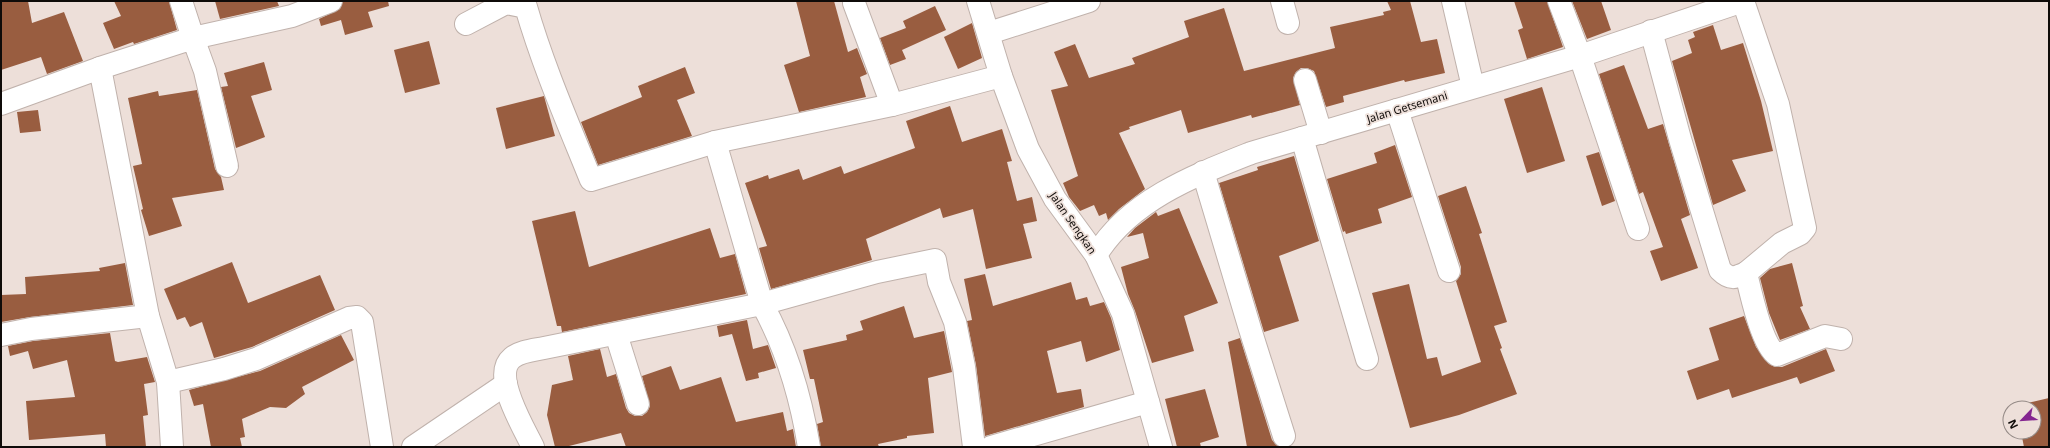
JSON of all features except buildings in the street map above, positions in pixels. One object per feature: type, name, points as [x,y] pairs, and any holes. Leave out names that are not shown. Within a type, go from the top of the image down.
[{"type":"street","points":[[182,1],[205,71],[227,166]]},
{"type":"street","points":[[1,104],[100,68],[193,38],[292,16],[331,1]]},
{"type":"street","name":"Jalan Sengkan","points":[[978,1],[1001,76],[1028,149],[1041,176],[1055,199],[1096,255],[1123,314],[1161,447]]},
{"type":"street","points":[[989,33],[1089,1]]},
{"type":"street","points":[[1282,1],[1288,23]]},
{"type":"street","points":[[1453,1],[1473,87]]},
{"type":"street","points":[[1559,1],[1580,56],[1638,229]]},
{"type":"street","points":[[1651,31],[1680,138],[1720,270],[1726,276],[1734,278],[1746,273],[1782,243],[1800,234],[1805,228],[1778,104],[1743,1]]},
{"type":"street","name":"Jalan Getsemani","points":[[1096,255],[1118,226],[1141,207],[1172,187],[1203,172],[1251,153],[1580,56],[1743,1]]},
{"type":"street","points":[[466,24],[506,3],[526,7],[533,33],[552,84],[591,180],[715,142],[892,105],[1001,76]]},
{"type":"street","points":[[854,3],[892,105]]},
{"type":"street","points":[[100,68],[148,316],[168,382],[172,447]]},
{"type":"street","points":[[1305,80],[1312,135],[1367,359]]},
{"type":"street","points":[[1397,110],[1449,271]]},
{"type":"street","points":[[715,142],[762,304],[777,334],[804,416],[809,447]]},
{"type":"street","points":[[1203,172],[1284,436]]},
{"type":"street","points":[[533,447],[506,384],[505,371],[507,363],[521,353],[762,304],[877,272],[935,260],[939,282],[955,322],[964,367],[974,447]]},
{"type":"street","points":[[1746,273],[1754,307],[1773,352],[1777,355],[1825,336],[1841,339]]},
{"type":"street","points":[[1,335],[31,329],[148,316]]},
{"type":"street","points":[[168,382],[224,369],[256,359],[349,318],[357,317],[362,322],[382,447]]},
{"type":"street","points":[[616,334],[638,404]]},
{"type":"street","points":[[413,447],[506,384]]},
{"type":"street","points":[[991,447],[1148,402]]}]
